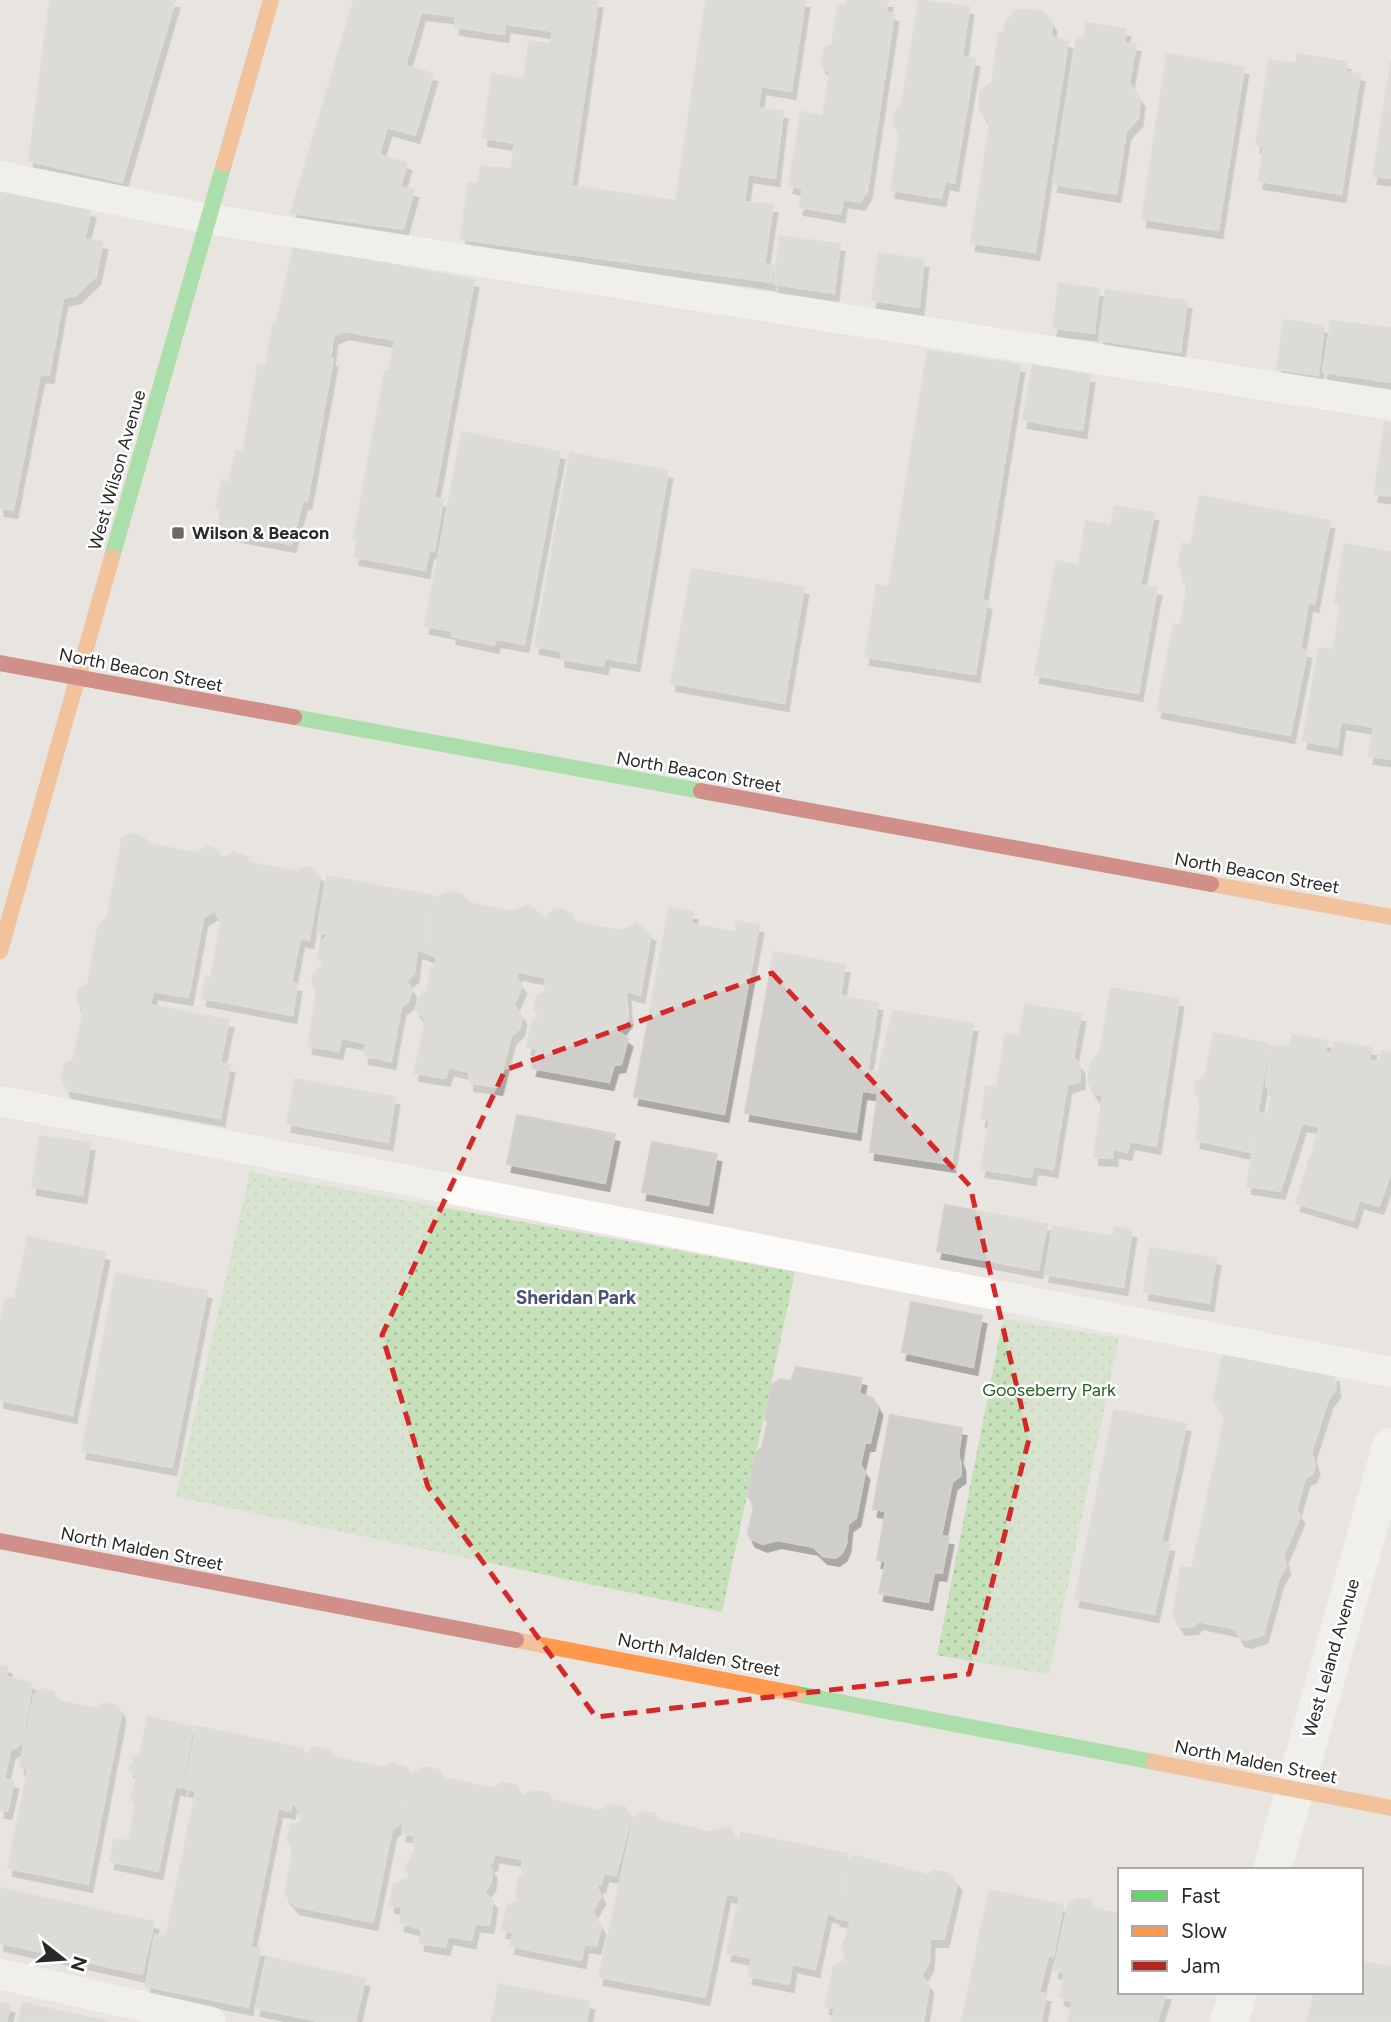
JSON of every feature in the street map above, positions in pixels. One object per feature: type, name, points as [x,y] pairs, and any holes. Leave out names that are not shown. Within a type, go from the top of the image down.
[{"type":"street","name":"West Wilson Avenue","points":[[0,951],[271,0]]},
{"type":"street","name":"North Beacon Street","points":[[0,663],[1391,917]]},
{"type":"street","name":"West Leland Avenue","points":[[1273,1868],[1391,1447]]},
{"type":"street","name":"North Malden Street","points":[[0,1541],[1391,1808]]},
{"type":"street","points":[[1229,2022],[1237,1994]]},
{"type":"lane","points":[[0,176],[209,219],[1391,405]]},
{"type":"lane","points":[[0,1101],[1391,1372]]},
{"type":"lane","points":[[0,1974],[211,2022]]},
{"type":"highlighted area","points":[[772,973],[970,1186],[1029,1439],[969,1674],[596,1717],[428,1487],[382,1335],[505,1070]]},
{"type":"green space","points":[[250,1172],[795,1272],[722,1612],[176,1497]]},
{"type":"green space","name":"Gooseberry Park","points":[[1003,1319],[1119,1338],[1049,1675],[937,1655]]},
{"type":"building","points":[[50,0],[175,0],[122,182],[29,161]]},
{"type":"building","points":[[354,0],[598,0],[571,186],[676,201],[706,0],[805,0],[791,91],[761,86],[758,108],[783,111],[775,178],[748,174],[744,202],[773,205],[764,264],[773,266],[771,282],[461,239],[468,183],[478,183],[481,166],[511,169],[515,143],[483,138],[492,74],[524,79],[529,41],[550,44],[553,31],[505,24],[504,34],[455,27],[456,16],[421,12],[405,66],[433,74],[415,135],[387,127],[379,155],[407,163],[400,187],[414,190],[403,229],[291,213]]},
{"type":"building","points":[[847,0],[888,0],[886,12],[894,14],[867,191],[860,202],[843,199],[840,214],[799,207],[803,189],[789,185],[801,112],[823,116],[830,73],[821,64],[824,49],[832,44],[838,5],[846,7]]},
{"type":"building","points":[[919,0],[969,7],[962,57],[975,59],[954,183],[945,181],[941,198],[891,190],[900,133],[894,125],[895,112],[902,104]]},
{"type":"building","points":[[1016,10],[1042,11],[1052,23],[1051,37],[1068,41],[1035,252],[971,243],[990,123],[980,110],[980,92],[992,83],[999,33],[1004,33],[1006,21]]},
{"type":"building","points":[[1086,23],[1126,29],[1124,43],[1136,44],[1129,83],[1140,99],[1138,118],[1126,131],[1116,194],[1053,184],[1077,38],[1084,40]]},
{"type":"building","points":[[1167,54],[1244,67],[1218,230],[1142,219]]},
{"type":"building","points":[[1298,54],[1346,62],[1346,72],[1360,74],[1341,194],[1259,181],[1264,146],[1256,145],[1269,60],[1296,64]]},
{"type":"building","points":[[1391,62],[1391,178],[1373,176]]},
{"type":"building","points":[[0,191],[91,210],[84,239],[103,242],[96,276],[76,295],[63,298],[49,375],[40,374],[13,510],[0,508]]},
{"type":"building","points":[[780,236],[840,244],[834,293],[774,284]]},
{"type":"building","points":[[294,246],[474,280],[434,498],[443,500],[434,551],[429,550],[425,570],[355,557],[358,537],[354,537],[385,371],[389,371],[395,340],[344,331],[333,336],[330,359],[333,359],[307,501],[303,500],[291,544],[217,530],[222,511],[216,509],[222,480],[229,483],[236,451],[243,452],[258,365],[266,366],[273,322],[276,323]]},
{"type":"building","points":[[879,253],[924,260],[919,307],[872,300]]},
{"type":"building","points":[[1059,283],[1099,289],[1094,333],[1053,328]]},
{"type":"building","points":[[1106,290],[1187,301],[1180,352],[1099,340]]},
{"type":"building","points":[[1284,320],[1324,326],[1318,375],[1277,369]]},
{"type":"building","points":[[1331,321],[1391,328],[1391,382],[1323,372]]},
{"type":"building","points":[[928,350],[1020,365],[982,600],[987,602],[975,674],[865,657],[877,585],[889,586]]},
{"type":"building","points":[[1033,365],[1090,375],[1082,430],[1023,420]]},
{"type":"building","points":[[1385,422],[1391,423],[1391,496],[1374,494]]},
{"type":"building","points":[[462,432],[560,452],[524,644],[496,639],[494,645],[452,636],[452,631],[425,626]]},
{"type":"building","points":[[570,453],[668,471],[635,663],[605,658],[603,666],[561,659],[561,651],[535,646]]},
{"type":"building","points":[[1200,496],[1330,521],[1314,604],[1308,602],[1300,649],[1307,651],[1290,735],[1157,710],[1174,624],[1180,625],[1189,583],[1182,582],[1185,569],[1178,567],[1183,543],[1191,545]]},
{"type":"building","points":[[1115,506],[1154,513],[1140,585],[1157,588],[1138,693],[1035,675],[1056,561],[1079,565],[1086,521],[1111,525]]},
{"type":"building","points":[[1344,544],[1391,552],[1391,759],[1369,756],[1374,727],[1341,721],[1337,747],[1303,741],[1319,648],[1333,650],[1341,604],[1335,603]]},
{"type":"building","points":[[692,569],[804,587],[784,703],[671,683]]},
{"type":"building","points":[[130,833],[144,838],[148,844],[196,853],[207,847],[213,848],[223,858],[233,852],[246,856],[250,863],[299,872],[305,867],[311,867],[320,876],[309,940],[300,938],[291,983],[297,984],[292,1015],[202,998],[206,977],[211,978],[221,920],[214,911],[203,918],[188,997],[153,991],[150,1005],[229,1020],[220,1063],[230,1065],[220,1118],[67,1090],[62,1077],[65,1064],[73,1060],[84,1009],[77,1002],[78,989],[88,984],[98,925],[107,918],[122,839]]},
{"type":"building","points":[[327,876],[433,896],[423,951],[417,950],[414,974],[406,981],[412,990],[409,1001],[401,1007],[391,1061],[364,1056],[366,1043],[341,1038],[338,1051],[308,1046],[317,991],[312,984],[314,973],[324,965],[318,958],[321,942],[329,935],[317,932]]},
{"type":"building","points":[[450,892],[461,894],[470,903],[512,912],[529,905],[546,919],[532,975],[518,971],[516,978],[522,986],[514,1004],[522,1017],[519,1029],[511,1036],[498,1087],[470,1083],[469,1072],[449,1067],[445,1078],[414,1073],[426,1020],[416,1009],[421,995],[427,992],[431,968],[436,965],[437,957],[424,952],[434,898]]},
{"type":"building","points":[[669,908],[693,912],[691,924],[735,932],[737,921],[759,925],[724,1114],[634,1097]]},
{"type":"building","points":[[560,909],[572,914],[575,922],[622,931],[636,923],[651,934],[640,995],[626,991],[628,1018],[618,1031],[628,1039],[621,1064],[614,1065],[609,1082],[532,1068],[538,1049],[527,1047],[532,1020],[541,1018],[534,1008],[537,995],[545,992],[546,977],[532,975],[546,919],[553,910]]},
{"type":"building","points":[[774,952],[845,965],[840,996],[878,1003],[867,1071],[878,1072],[893,1011],[973,1024],[951,1164],[870,1152],[878,1093],[862,1091],[856,1132],[745,1113]]},
{"type":"building","points":[[1111,988],[1179,999],[1156,1146],[1130,1141],[1127,1152],[1113,1149],[1113,1158],[1094,1157],[1103,1094],[1096,1095],[1088,1083],[1090,1064],[1100,1052]]},
{"type":"building","points":[[1025,1004],[1081,1014],[1073,1057],[1080,1066],[1080,1081],[1067,1085],[1053,1169],[1033,1166],[1031,1177],[981,1169],[990,1120],[981,1119],[986,1087],[997,1086],[1006,1034],[1019,1036]]},
{"type":"building","points":[[1214,1033],[1269,1044],[1251,1152],[1196,1140],[1201,1099],[1195,1093],[1196,1082],[1205,1077]]},
{"type":"building","points":[[1293,1035],[1328,1041],[1324,1052],[1331,1054],[1335,1042],[1372,1048],[1368,1061],[1379,1061],[1382,1051],[1391,1053],[1391,1171],[1379,1206],[1359,1200],[1353,1220],[1296,1203],[1320,1127],[1302,1123],[1280,1191],[1247,1186],[1259,1113],[1268,1114],[1273,1088],[1266,1087],[1271,1046],[1288,1047]]},
{"type":"building","points":[[295,1079],[395,1097],[388,1142],[287,1124]]},
{"type":"building","points":[[517,1115],[615,1134],[605,1183],[507,1164]]},
{"type":"building","points":[[40,1136],[90,1143],[82,1195],[32,1187]]},
{"type":"building","points":[[652,1142],[717,1154],[708,1205],[642,1192]]},
{"type":"building","points":[[945,1205],[1047,1224],[1038,1270],[937,1251]]},
{"type":"building","points":[[1053,1226],[1113,1237],[1115,1227],[1132,1230],[1123,1287],[1045,1274]]},
{"type":"building","points":[[28,1237],[105,1253],[72,1415],[0,1400],[0,1326],[5,1298],[15,1299]]},
{"type":"building","points":[[1150,1248],[1216,1258],[1209,1303],[1144,1292]]},
{"type":"building","points":[[116,1273],[207,1291],[172,1467],[82,1451]]},
{"type":"building","points":[[911,1302],[982,1316],[973,1367],[902,1352]]},
{"type":"building","points":[[1223,1351],[1334,1374],[1336,1389],[1328,1400],[1311,1453],[1315,1466],[1312,1474],[1305,1478],[1296,1510],[1300,1516],[1283,1556],[1286,1566],[1279,1578],[1263,1635],[1247,1640],[1240,1638],[1236,1629],[1198,1621],[1194,1626],[1181,1627],[1173,1615],[1181,1567],[1192,1568],[1225,1417],[1214,1399]]},
{"type":"building","points":[[796,1367],[862,1378],[859,1394],[873,1398],[878,1408],[870,1443],[865,1443],[860,1465],[865,1472],[856,1518],[848,1524],[846,1544],[842,1553],[835,1558],[823,1556],[814,1547],[777,1540],[763,1544],[751,1539],[748,1533],[754,1506],[748,1496],[756,1453],[762,1447],[768,1421],[765,1420],[771,1386],[780,1379],[791,1381]]},
{"type":"building","points":[[1114,1410],[1186,1424],[1161,1542],[1170,1544],[1154,1614],[1075,1599]]},
{"type":"building","points":[[890,1415],[962,1428],[958,1455],[961,1475],[952,1482],[941,1536],[949,1537],[942,1573],[934,1572],[928,1602],[879,1593],[886,1561],[877,1560],[886,1511],[873,1509]]},
{"type":"building","points":[[0,1665],[7,1666],[6,1677],[32,1683],[22,1743],[10,1751],[4,1779],[14,1781],[7,1811],[0,1810]]},
{"type":"building","points":[[42,1689],[53,1691],[58,1701],[96,1709],[104,1703],[118,1706],[121,1714],[88,1884],[8,1868],[28,1768],[20,1767],[34,1695]]},
{"type":"building","points":[[148,1717],[193,1727],[181,1788],[175,1786],[158,1871],[110,1861],[114,1839],[129,1841],[135,1806],[131,1797],[137,1778],[129,1768],[135,1762],[132,1758],[140,1754]]},
{"type":"building","points":[[197,1726],[304,1749],[290,1811],[278,1808],[250,1948],[260,1949],[248,2007],[146,1986],[155,1935],[166,1937],[196,1791],[184,1788]]},
{"type":"building","points":[[314,1747],[328,1750],[334,1757],[385,1768],[392,1763],[407,1768],[411,1774],[400,1824],[392,1829],[373,1922],[295,1906],[285,1894],[293,1849],[287,1839],[291,1825],[301,1822],[300,1812],[294,1804],[305,1754]]},
{"type":"building","points":[[424,1767],[439,1770],[444,1778],[494,1789],[501,1783],[516,1785],[523,1797],[510,1857],[494,1854],[493,1862],[488,1865],[492,1870],[491,1882],[484,1893],[493,1901],[489,1925],[475,1923],[471,1940],[448,1936],[445,1947],[420,1943],[422,1929],[400,1923],[402,1907],[390,1905],[394,1884],[409,1877],[406,1867],[415,1850],[414,1836],[402,1833],[411,1774]]},
{"type":"building","points":[[532,1791],[548,1793],[552,1800],[600,1811],[608,1805],[625,1807],[631,1817],[616,1875],[604,1873],[601,1884],[596,1886],[601,1896],[592,1912],[601,1927],[596,1946],[584,1944],[581,1960],[510,1946],[514,1932],[502,1930],[507,1906],[519,1900],[516,1893],[519,1877],[526,1873],[522,1870],[523,1859],[510,1857],[523,1797]]},
{"type":"building","points":[[642,1812],[654,1813],[660,1820],[708,1832],[729,1827],[737,1839],[705,1997],[599,1977],[634,1817]]},
{"type":"building","points":[[741,1833],[848,1854],[836,1916],[827,1913],[815,1969],[792,1964],[789,1984],[748,1976],[752,1958],[727,1953],[740,1896],[728,1894]]},
{"type":"building","points":[[856,1856],[928,1875],[934,1870],[950,1874],[957,1883],[944,1939],[930,1939],[929,1963],[921,1976],[929,1985],[923,2022],[831,2022],[835,2008],[825,2006],[834,1966],[846,1960],[842,1947],[851,1921],[836,1918],[849,1861]]},
{"type":"building","points":[[0,1888],[154,1922],[142,1974],[0,1943]]},
{"type":"building","points":[[989,1890],[1063,1905],[1053,1956],[1048,1955],[1039,1993],[1046,1994],[1041,2022],[962,2022]]},
{"type":"building","points":[[1076,1899],[1090,1900],[1093,1908],[1118,1914],[1118,1994],[1165,1994],[1157,2022],[1068,2022],[1073,2002],[1060,1997],[1065,1973],[1054,1970],[1068,1905]]},
{"type":"building","points":[[267,1957],[365,1979],[355,2022],[323,2022],[256,2008]]},
{"type":"building","points":[[1363,1962],[1391,1967],[1391,2022],[1307,2022],[1314,1994],[1363,1994]]},
{"type":"building","points":[[499,1984],[590,2002],[586,2022],[492,2022]]},
{"type":"building","points":[[0,2003],[10,2005],[6,2022],[0,2022]]},
{"type":"building","points":[[23,2003],[108,2022],[18,2022]]},
{"type":"traffic: fast","points":[[112,557],[224,164]]},
{"type":"traffic: fast","points":[[294,717],[701,791]]},
{"type":"traffic: fast","points":[[797,1694],[1154,1762]]},
{"type":"traffic: slow","points":[[224,164],[271,0]]},
{"type":"traffic: slow","points":[[0,951],[112,557]]},
{"type":"traffic: slow","points":[[1211,884],[1391,917]]},
{"type":"traffic: slow","points":[[516,1640],[797,1694]]},
{"type":"traffic: slow","points":[[1154,1762],[1391,1808]]},
{"type":"traffic: jam","points":[[0,663],[294,717]]},
{"type":"traffic: jam","points":[[701,791],[1211,884]]},
{"type":"traffic: jam","points":[[0,1541],[516,1640]]},
{"type":"place","name":"Wilson & Beacon","points":[[178,533]]},
{"type":"district","name":"Sheridan Park","points":[[576,1297]]}]
